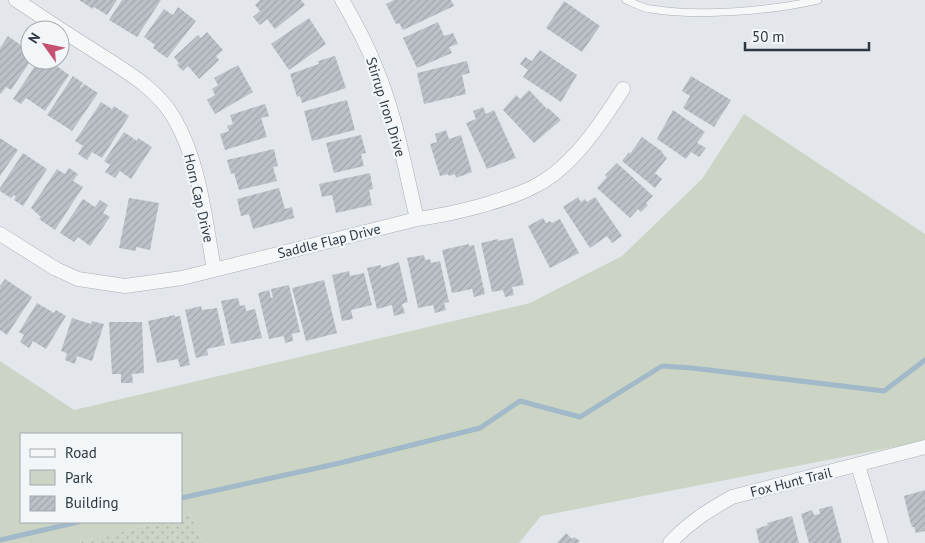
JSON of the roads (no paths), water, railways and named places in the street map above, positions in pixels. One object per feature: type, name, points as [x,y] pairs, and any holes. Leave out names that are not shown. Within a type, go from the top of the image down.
[{"type":"street","name":"Horn Cap Drive","points":[[16,0],[143,83],[161,100],[174,118],[193,163],[214,269]]},
{"type":"street","name":"Stirrup Iron Drive","points":[[342,0],[360,32],[377,69],[417,219]]},
{"type":"street","name":"Saddle Flap Drive","points":[[0,234],[56,269],[78,279],[125,286],[182,278],[417,219],[446,216],[512,197],[539,184],[564,164],[586,142],[623,89]]},
{"type":"street","name":"Fox Hunt Trail","points":[[670,543],[679,532],[705,512],[732,497],[925,446]]},
{"type":"street","points":[[858,465],[881,543]]},
{"type":"lane","points":[[626,0],[649,9],[680,12],[757,10],[818,0]]},
{"type":"waterway","points":[[182,498],[340,463],[480,428],[520,401],[580,417],[662,366],[884,391],[925,360]]},
{"type":"waterway","points":[[0,540],[74,523]]}]
